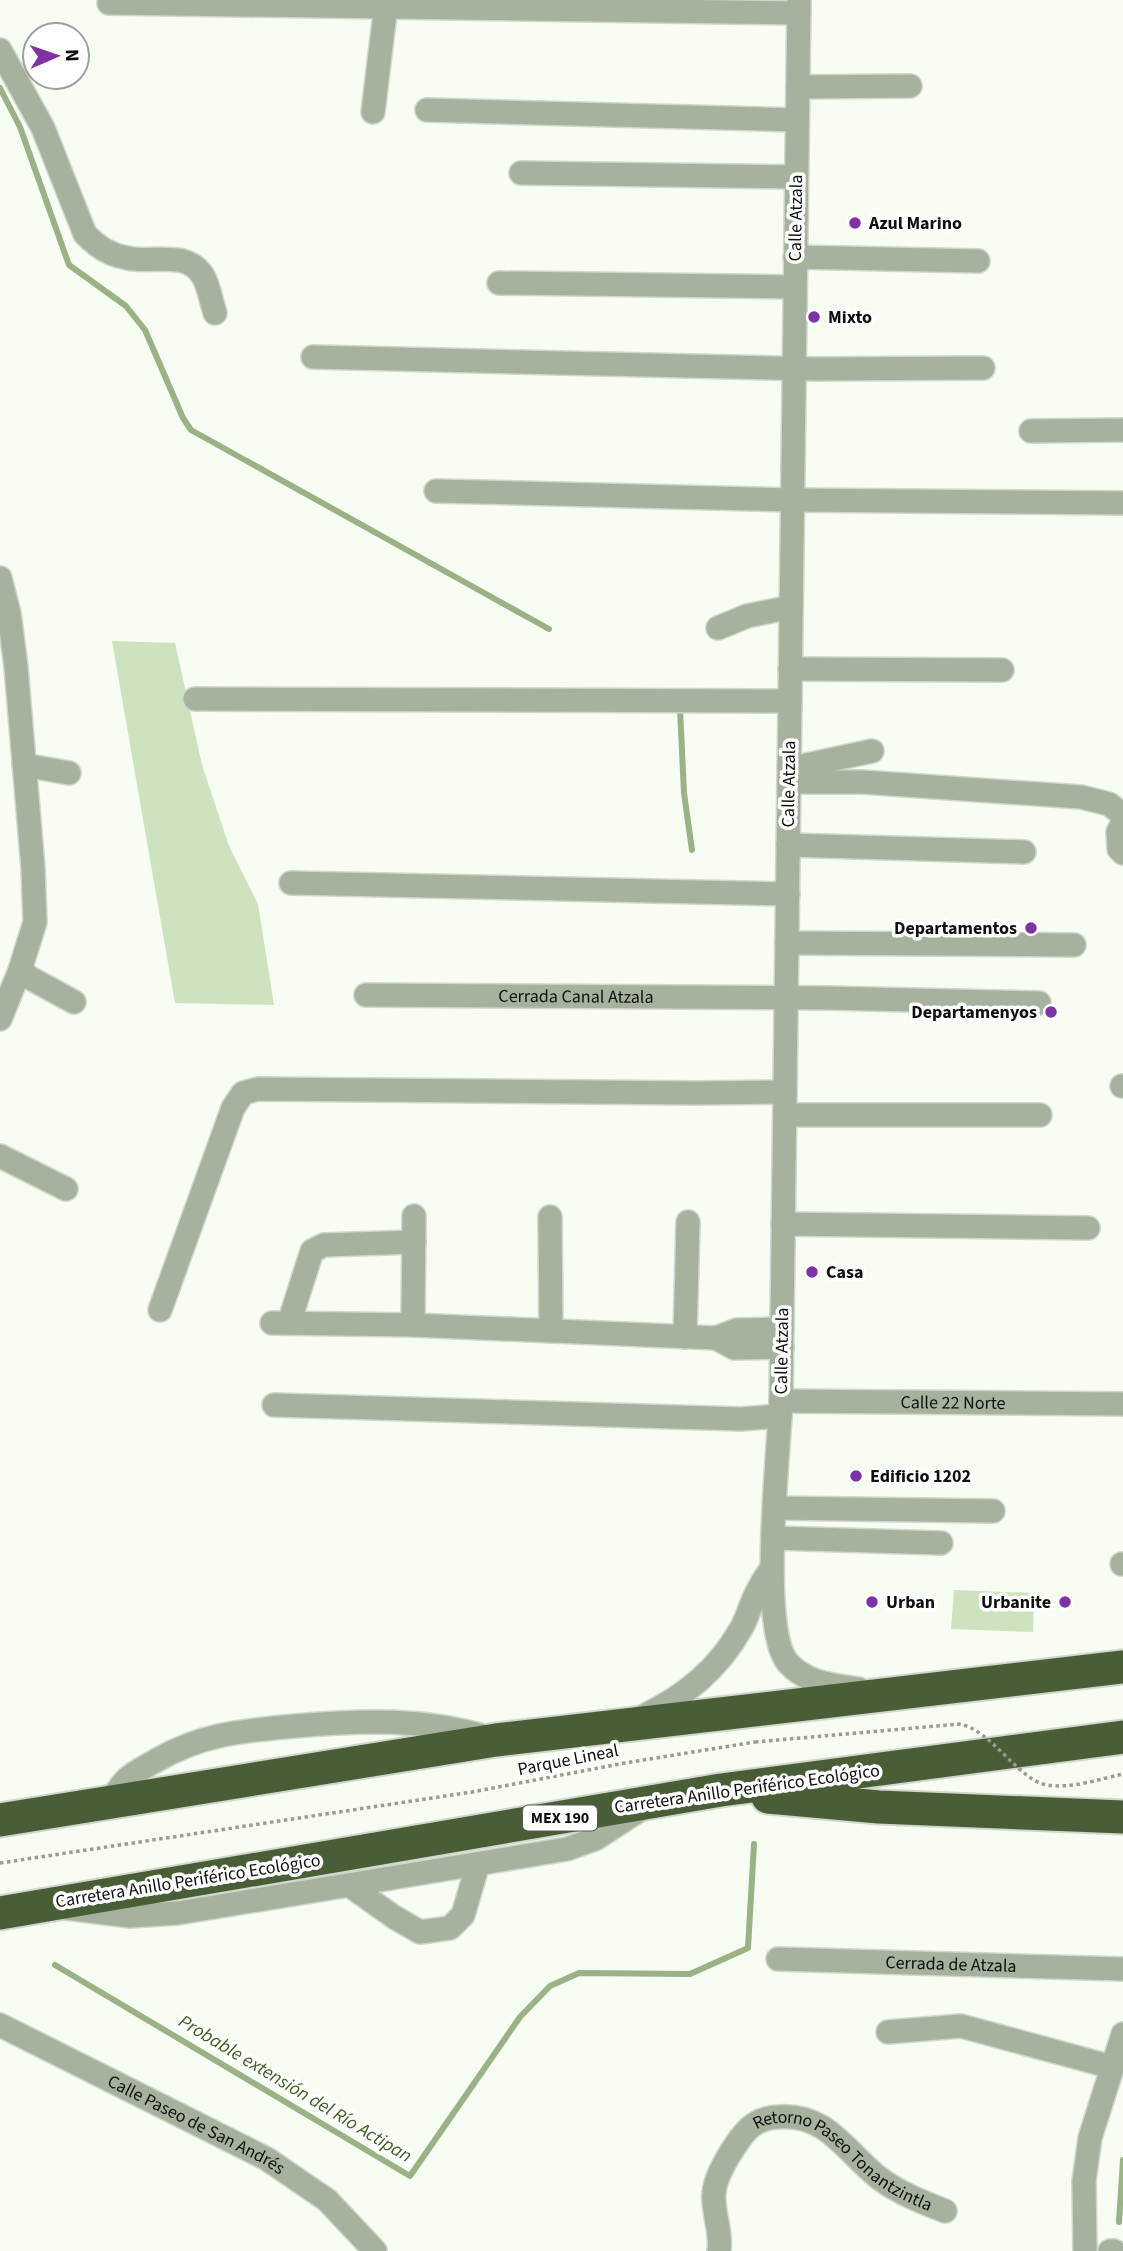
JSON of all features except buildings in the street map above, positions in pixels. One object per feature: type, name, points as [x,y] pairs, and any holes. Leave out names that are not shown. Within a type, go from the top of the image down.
[{"type":"highway","points":[[0,1820],[496,1740],[1123,1667]]},
{"type":"highway","name":"Carretera Anillo Periférico Ecológico","points":[[0,1913],[721,1790],[1123,1737]]},
{"type":"highway","points":[[721,1790],[879,1807],[1123,1817]]},
{"type":"street","points":[[109,3],[799,6]]},
{"type":"street","points":[[373,112],[386,5]]},
{"type":"street","name":"Calle Atzala","points":[[799,6],[781,1409],[771,1569],[779,1646],[790,1665],[801,1674],[822,1683],[898,1693]]},
{"type":"street","points":[[0,50],[43,128],[85,234],[96,247],[127,258],[190,262],[204,277],[215,313]]},
{"type":"street","points":[[798,87],[910,86]]},
{"type":"street","points":[[427,110],[797,120]]},
{"type":"street","points":[[521,173],[796,177]]},
{"type":"street","points":[[795,257],[978,261]]},
{"type":"street","points":[[499,283],[795,286]]},
{"type":"street","points":[[313,357],[794,368],[983,368]]},
{"type":"street","points":[[1031,431],[1123,430]]},
{"type":"street","points":[[436,491],[792,500],[1123,503]]},
{"type":"street","points":[[0,578],[9,613],[10,704],[24,765],[35,922],[20,970],[0,1019]]},
{"type":"street","points":[[718,628],[747,616],[791,607]]},
{"type":"street","points":[[790,669],[1002,670]]},
{"type":"street","points":[[195,699],[790,701]]},
{"type":"street","points":[[789,774],[802,766],[872,751]]},
{"type":"street","points":[[24,765],[69,773]]},
{"type":"street","points":[[789,774],[862,782],[1082,797],[1109,804],[1123,815]]},
{"type":"street","points":[[1123,822],[1118,832],[1119,849],[1123,853]]},
{"type":"street","points":[[788,845],[1024,852]]},
{"type":"street","points":[[291,883],[788,894]]},
{"type":"street","points":[[787,943],[1074,945]]},
{"type":"street","points":[[20,970],[74,1002]]},
{"type":"street","name":"Cerrada Canal Atzala","points":[[366,995],[1039,1003]]},
{"type":"street","points":[[160,1310],[233,1108],[243,1093],[258,1089],[785,1092]]},
{"type":"street","points":[[785,1115],[1040,1115]]},
{"type":"street","points":[[0,1156],[65,1189]]},
{"type":"street","points":[[413,1325],[414,1216]]},
{"type":"street","points":[[550,1217],[551,1331]]},
{"type":"street","points":[[685,1337],[688,1222]]},
{"type":"street","points":[[783,1224],[1088,1228]]},
{"type":"street","points":[[414,1242],[324,1245],[312,1251],[281,1323],[413,1325],[716,1338],[737,1330],[782,1338]]},
{"type":"street","name":"Calle 22 Norte","points":[[274,1405],[741,1419],[781,1409],[1123,1404]]},
{"type":"street","points":[[775,1508],[993,1511]]},
{"type":"street","points":[[773,1538],[941,1543]]},
{"type":"street","name":"Calle Atzala","points":[[626,1725],[678,1699],[710,1671],[743,1626],[757,1592],[771,1569]]},
{"type":"street","points":[[110,1801],[126,1780],[146,1766],[186,1746],[225,1733],[377,1720],[438,1725],[496,1740]]},
{"type":"street","points":[[49,1903],[106,1915],[154,1915],[478,1864],[581,1845],[609,1831],[652,1802]]},
{"type":"street","points":[[349,1885],[420,1932],[450,1928],[463,1915],[478,1864]]},
{"type":"street","name":"Cerrada de Atzala","points":[[778,1959],[1123,1969]]},
{"type":"street","name":"Calle Paseo de San Andrés","points":[[0,2025],[267,2159],[327,2200],[375,2251]]},
{"type":"street","points":[[888,2032],[961,2026],[1112,2067]]},
{"type":"street","points":[[1085,2251],[1084,2181],[1090,2138],[1123,2034]]},
{"type":"street","name":"Retorno Paseo Tonantzintla","points":[[719,2251],[714,2193],[728,2155],[749,2126],[768,2118],[789,2116],[811,2120],[839,2140],[879,2178],[913,2198],[945,2211]]},
{"type":"path","name":"Parque Lineal","points":[[0,1863],[472,1793],[625,1763],[755,1742],[959,1724],[975,1729],[1043,1784],[1069,1785],[1123,1774]]},
{"type":"green space","points":[[112,641],[175,643],[202,765],[229,846],[258,904],[274,1005],[175,1003]]},
{"type":"green space","points":[[954,1590],[1034,1593],[1033,1632],[951,1629]]},
{"type":"waterway","points":[[0,88],[20,127],[69,265],[126,306],[145,330],[183,418],[191,430],[549,629]]},
{"type":"waterway","name":"Probable extensión del Río Actipan","points":[[680,709],[684,793],[692,850]]},
{"type":"waterway","name":"Probable extensión del Río Actipan","points":[[55,1965],[410,2176],[520,2017],[550,1986],[579,1973],[690,1974],[748,1948],[754,1844]]},
{"type":"waterway","points":[[1119,2222],[1123,2160]]},
{"type":"place","name":"Azul Marino","points":[[855,223]]},
{"type":"place","name":"Mixto","points":[[814,317]]},
{"type":"place","name":"Departamentos","points":[[1031,928]]},
{"type":"place","name":"Departamenyos","points":[[1051,1012]]},
{"type":"place","name":"Casa","points":[[812,1272]]},
{"type":"place","name":"Edificio 1202","points":[[856,1476]]},
{"type":"place","name":"Urban","points":[[872,1602]]},
{"type":"place","name":"Urbanite","points":[[1065,1602]]}]
